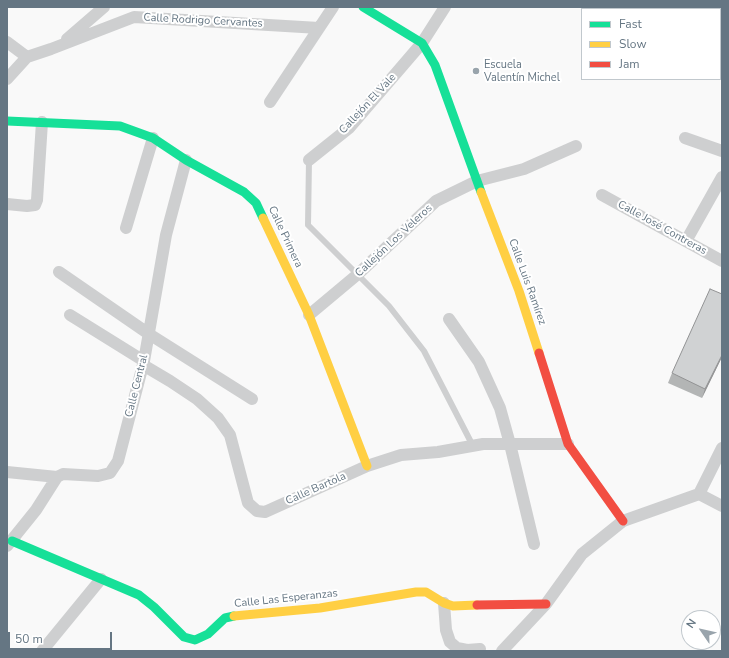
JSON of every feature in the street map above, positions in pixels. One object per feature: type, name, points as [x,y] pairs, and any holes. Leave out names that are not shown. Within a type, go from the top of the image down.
[{"type":"street","points":[[60,45],[104,7]]},
{"type":"street","points":[[270,102],[333,7]]},
{"type":"street","points":[[363,7],[422,43]]},
{"type":"street","name":"Callejón El Vale","points":[[309,160],[349,128],[422,43],[445,7]]},
{"type":"street","name":"Calle Rodrigo Cervantes","points":[[7,78],[27,57],[51,50],[60,45],[134,17],[319,28]]},
{"type":"street","points":[[7,42],[27,57]]},
{"type":"street","name":"Calle Luis Ramírez","points":[[422,43],[435,65],[519,292],[568,444],[623,521]]},
{"type":"street","name":"Calle Primera","points":[[7,121],[120,126],[153,138],[186,160],[244,192],[256,203],[309,316],[367,466]]},
{"type":"street","points":[[7,204],[27,206],[35,205],[37,200],[42,122]]},
{"type":"street","points":[[126,228],[153,138]]},
{"type":"street","points":[[685,138],[722,151]]},
{"type":"street","name":"Callejón Los Veleros","points":[[309,316],[358,274],[436,201],[477,181],[524,169],[576,146]]},
{"type":"street","name":"Calle Central","points":[[57,477],[63,474],[98,476],[110,473],[118,461],[150,334],[166,235],[186,160]]},
{"type":"street","points":[[686,241],[722,177]]},
{"type":"street","name":"Calle José Contreras","points":[[602,195],[722,261]]},
{"type":"street","points":[[59,272],[150,334],[252,400]]},
{"type":"street","name":"Calle Bartola","points":[[70,315],[197,399],[218,418],[230,435],[248,503],[257,511],[265,512],[367,466],[401,455],[438,452],[483,444],[568,444]]},
{"type":"street","points":[[449,319],[479,362],[500,408],[534,544]]},
{"type":"street","points":[[502,651],[546,604],[582,554],[623,521],[699,494],[722,448]]},
{"type":"street","points":[[7,472],[57,477],[36,510],[9,544]]},
{"type":"street","points":[[699,494],[722,506]]},
{"type":"street","name":"Calle Las Esperanzas","points":[[9,544],[139,595],[154,607],[184,637],[195,640],[208,634],[225,618],[240,615],[320,608],[426,592],[444,603],[453,606],[546,604]]},
{"type":"street","points":[[42,651],[101,579]]},
{"type":"street","points":[[444,603],[446,630],[450,642],[457,648],[467,650],[480,649]]},
{"type":"lane","points":[[309,160],[308,225],[389,306],[424,351],[473,446]]},
{"type":"building","points":[[710,289],[722,294],[722,355],[705,389],[672,373]]},
{"type":"traffic: fast","points":[[363,7],[422,43],[435,65],[481,192]]},
{"type":"traffic: fast","points":[[7,121],[120,126],[153,138],[186,160],[244,192],[256,203],[263,218]]},
{"type":"traffic: fast","points":[[12,541],[139,595],[154,607],[184,637],[195,640],[208,634],[225,618],[234,616]]},
{"type":"traffic: slow","points":[[481,192],[519,291],[539,353]]},
{"type":"traffic: slow","points":[[263,218],[309,315],[367,466]]},
{"type":"traffic: slow","points":[[234,616],[320,608],[416,592],[426,592],[444,603],[453,606],[477,605]]},
{"type":"traffic: jam","points":[[539,353],[568,444],[623,521]]},
{"type":"traffic: jam","points":[[477,605],[546,604]]},
{"type":"place","name":"Escuela Valentín Michel","points":[[476,71]]}]
